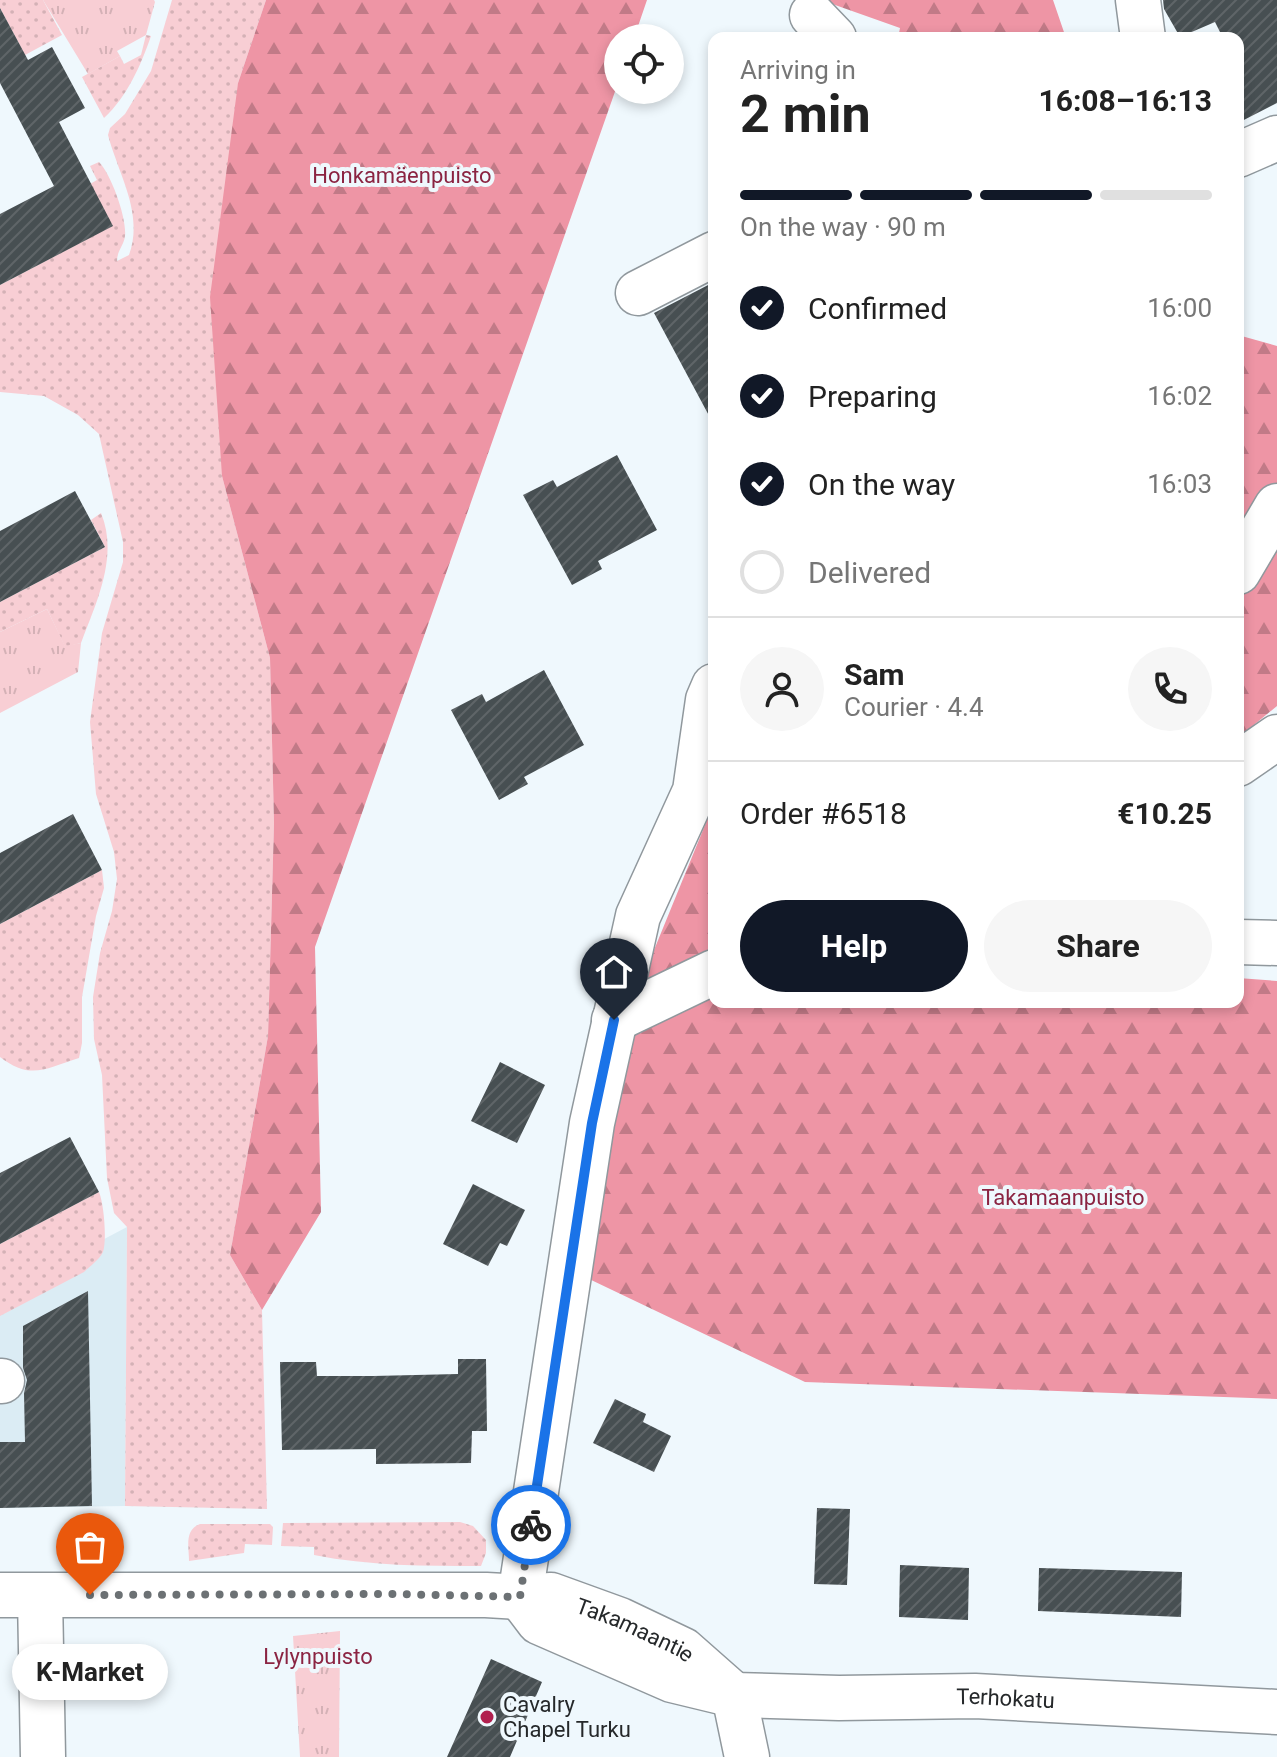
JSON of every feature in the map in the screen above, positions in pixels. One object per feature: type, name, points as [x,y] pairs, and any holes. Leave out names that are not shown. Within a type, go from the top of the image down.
[{"type":"street","points":[[1138,0],[1142,32]]},
{"type":"street","points":[[1244,152],[1277,138]]},
{"type":"street","points":[[638,293],[708,257]]},
{"type":"street","points":[[1244,562],[1277,506]]},
{"type":"street","points":[[43,1757],[20,1596],[195,1593],[520,1597],[592,1123],[638,916],[695,791],[708,700]]},
{"type":"street","points":[[1244,942],[1277,943]]},
{"type":"street","points":[[614,1020],[708,975]]},
{"type":"street","name":"Takamaantie","points":[[520,1597],[539,1622],[672,1680],[734,1695]]},
{"type":"street","points":[[734,1695],[747,1757]]},
{"type":"street","name":"Terhokatu","points":[[734,1695],[839,1698],[975,1696],[1277,1712]]},
{"type":"shaded area","points":[[127,1227],[125,1506],[0,1508],[0,1294]]},
{"type":"green space","points":[[0,0],[43,0],[62,35],[25,55],[0,8]]},
{"type":"green space","points":[[43,0],[155,2],[146,35],[117,51],[120,56],[88,74]]},
{"type":"green space","points":[[172,0],[266,0],[238,83],[222,476],[270,658],[274,823],[268,1036],[230,1255],[262,1310],[267,1509],[125,1506],[127,1227],[114,1213],[107,1178],[102,1075],[94,1039],[93,997],[117,879],[114,852],[96,794],[90,722],[102,633],[123,562],[123,542],[99,434],[78,415],[44,396],[0,392],[0,285],[112,226],[90,184],[97,180],[90,166],[99,162],[113,186],[125,228],[117,261],[129,255],[134,224],[132,209],[108,135],[151,71]]},
{"type":"green space","name":"Honkamäenpuisto","points":[[266,0],[647,0],[639,24],[604,24],[604,104],[611,104],[315,947],[321,1212],[262,1310],[230,1255],[268,1036],[274,823],[270,658],[222,476],[210,297],[238,83]]},
{"type":"green space","points":[[821,0],[1053,0],[1064,32],[899,32],[900,28]]},
{"type":"green space","points":[[146,35],[151,36],[132,80],[104,118],[82,77],[120,56],[124,64],[141,55]]},
{"type":"green space","points":[[1244,337],[1277,346],[1277,706],[1244,733]]},
{"type":"green space","points":[[101,513],[106,529],[107,562],[99,596],[81,643],[65,647],[47,609],[0,632],[0,602],[105,547],[91,520]]},
{"type":"green space","points":[[47,609],[65,646],[81,643],[78,672],[0,713],[0,632]]},
{"type":"green space","name":"Takamaanpuisto","points":[[708,818],[708,1008],[1244,1008],[1244,978],[1277,981],[1277,1399],[805,1382],[587,1278],[619,1097],[652,955]]},
{"type":"green space","points":[[102,870],[104,888],[82,997],[79,1058],[39,1070],[21,1069],[0,1057],[0,924]]},
{"type":"green space","points":[[99,1192],[105,1231],[103,1252],[99,1258],[84,1272],[0,1316],[0,1244]]},
{"type":"green space","points":[[460,1522],[473,1526],[486,1540],[486,1553],[481,1566],[355,1561],[314,1555],[314,1547],[281,1546],[283,1523]]},
{"type":"green space","points":[[200,1524],[270,1524],[273,1527],[272,1545],[245,1544],[244,1553],[189,1561],[189,1535]]},
{"type":"green space","name":"Lylynpuisto","points":[[340,1631],[339,1757],[300,1757],[293,1636]]},
{"type":"building","points":[[1163,0],[1277,0],[1277,103],[1244,120],[1244,32],[1220,32],[1215,22],[1192,32],[1177,32],[1164,9]]},
{"type":"building","points":[[0,8],[28,60],[52,47],[85,108],[59,122],[113,226],[0,285],[0,214],[54,186],[0,83]]},
{"type":"building","points":[[708,285],[708,414],[654,313]]},
{"type":"building","points":[[617,455],[657,530],[598,561],[602,569],[572,585],[523,495],[553,480],[557,487]]},
{"type":"building","points":[[75,491],[105,547],[0,602],[0,531]]},
{"type":"building","points":[[544,670],[584,745],[524,777],[528,784],[499,800],[451,710],[482,694],[486,702]]},
{"type":"building","points":[[73,814],[102,870],[0,924],[0,853]]},
{"type":"building","points":[[500,1062],[545,1085],[517,1143],[471,1121]]},
{"type":"building","points":[[70,1137],[99,1192],[0,1244],[0,1173]]},
{"type":"building","points":[[473,1184],[525,1210],[507,1246],[500,1243],[488,1266],[443,1244]]},
{"type":"building","points":[[88,1291],[92,1506],[0,1508],[0,1442],[25,1442],[24,1393],[27,1380],[23,1368],[23,1326]]},
{"type":"building","points":[[458,1359],[486,1359],[487,1431],[472,1431],[471,1463],[376,1464],[376,1449],[282,1450],[280,1362],[316,1362],[317,1376],[373,1376],[458,1374]]},
{"type":"building","points":[[615,1399],[646,1414],[643,1422],[671,1436],[654,1472],[593,1443]]},
{"type":"building","points":[[817,1508],[850,1509],[847,1585],[814,1584]]},
{"type":"building","points":[[900,1565],[969,1568],[968,1620],[899,1617]]},
{"type":"building","points":[[1039,1568],[1182,1572],[1181,1617],[1038,1611]]},
{"type":"building","points":[[491,1659],[542,1682],[510,1757],[447,1757]]},
{"type":"way so far","points":[[90,1595],[180,1593],[520,1597],[531,1525]]},
{"type":"place","name":"K-Market","points":[[90,1595]]},
{"type":"place","name":"Cavalry Chapel Turku","points":[[487,1717]]},
{"type":"route","points":[[531,1525],[592,1123],[614,1020]]}]
